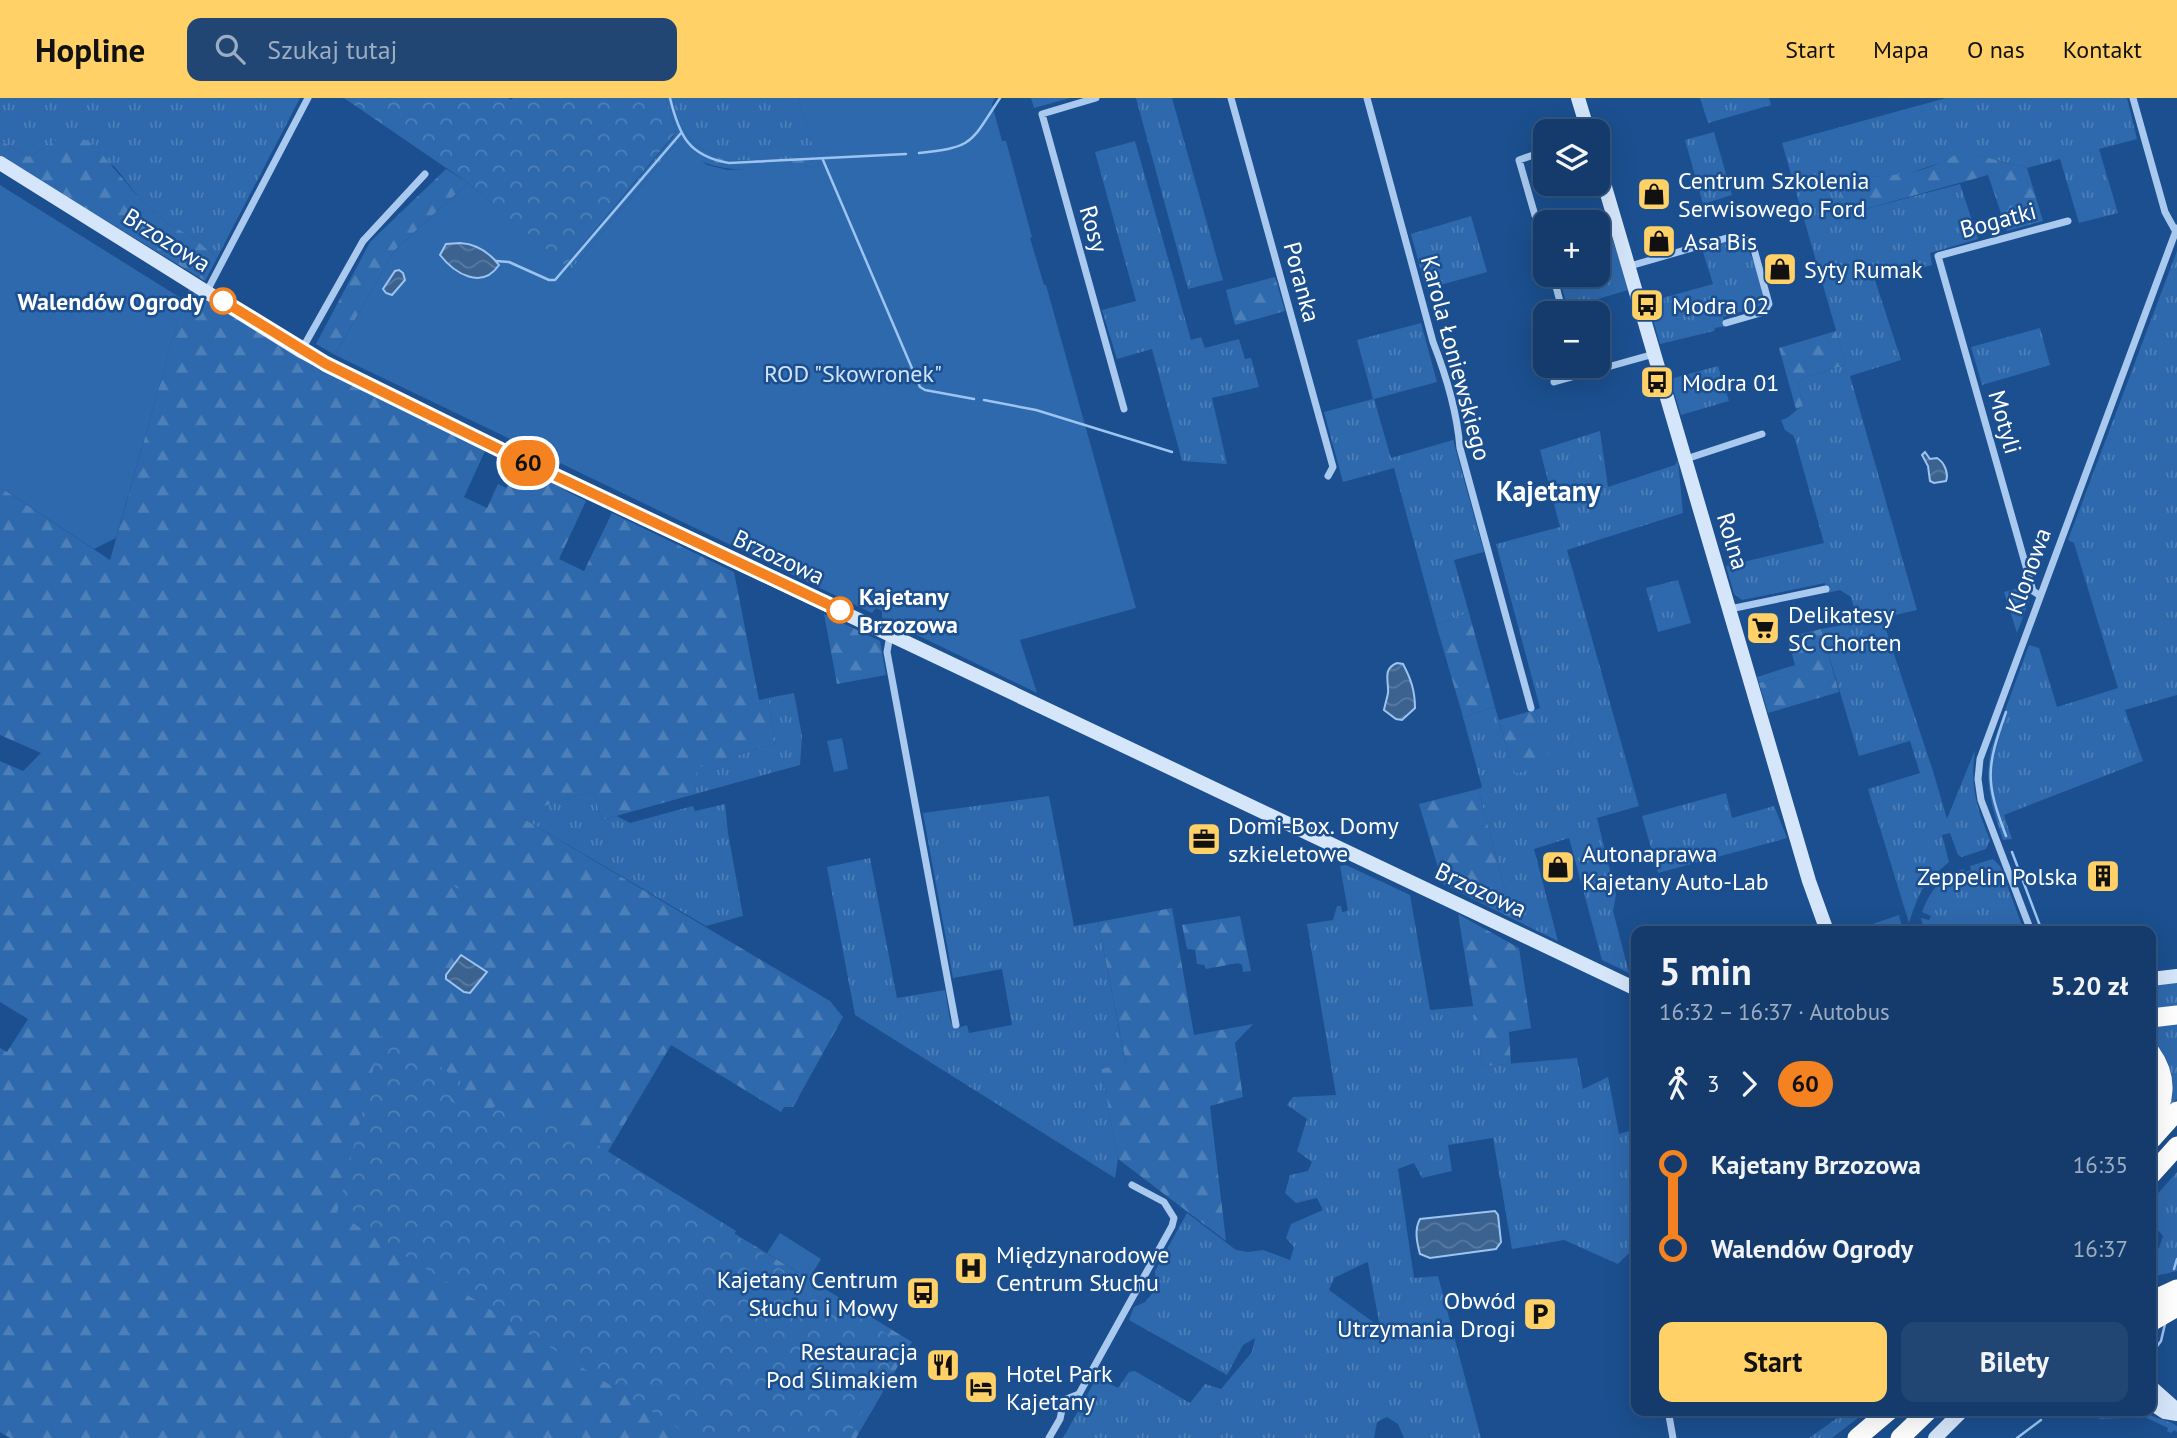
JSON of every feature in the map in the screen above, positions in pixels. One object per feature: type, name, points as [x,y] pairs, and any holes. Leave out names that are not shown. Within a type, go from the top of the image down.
[{"type":"highway","points":[[2156,1017],[2177,1015]]},
{"type":"highway","points":[[2156,1062],[2161,1071],[2164,1091],[2156,1118]]},
{"type":"highway","points":[[2156,1134],[2177,1111]]},
{"type":"highway","points":[[2156,1169],[2177,1146]]},
{"type":"highway","points":[[2156,1299],[2177,1289]]},
{"type":"highway","points":[[2156,1319],[2177,1307]]},
{"type":"highway","points":[[1857,1438],[1883,1416]]},
{"type":"highway","points":[[1900,1438],[1923,1416]]},
{"type":"street","points":[[207,291],[308,98]]},
{"type":"street","name":"Rosy","points":[[1096,98],[1042,114],[1124,409]]},
{"type":"street","name":"Poranka","points":[[1231,98],[1333,467],[1328,476]]},
{"type":"street","name":"Karola Łoniewskiego","points":[[1367,98],[1433,342],[1440,358],[1459,432],[1460,448],[1531,708]]},
{"type":"street","points":[[1578,98],[1584,119]]},
{"type":"street","points":[[2133,98],[2165,212],[2176,230]]},
{"type":"street","points":[[1533,155],[1519,160],[1533,210]]},
{"type":"street","name":"Brzozowa","points":[[0,163],[301,351],[507,453],[1631,987]]},
{"type":"street","points":[[301,351],[363,241],[425,174]]},
{"type":"street","name":"Rolna","points":[[1608,196],[1809,881],[1825,926]]},
{"type":"street","name":"Bogatki","points":[[1938,256],[2068,221]]},
{"type":"street","name":"Klonowa","points":[[2029,926],[1981,800],[1979,772],[1983,747],[2176,230]]},
{"type":"street","points":[[1630,266],[1730,237],[1748,239],[1752,242],[1769,304],[1764,312],[1726,323]]},
{"type":"street","name":"Motyli","points":[[1938,256],[2033,591],[2039,595]]},
{"type":"street","points":[[1554,382],[1656,354]]},
{"type":"street","points":[[1686,459],[1762,434]]},
{"type":"street","points":[[1730,609],[1826,589]]},
{"type":"street","points":[[890,634],[887,652],[956,1025]]},
{"type":"street","points":[[2156,978],[2177,976]]},
{"type":"street","points":[[1049,1438],[1060,1419],[1064,1400],[1080,1392],[1172,1226],[1174,1218],[1167,1205],[1132,1185]]},
{"type":"street","points":[[1669,1416],[1673,1438]]},
{"type":"street","points":[[1935,1438],[1957,1416]]},
{"type":"green space","points":[[0,98],[300,98],[217,258],[194,238],[167,223],[140,199],[114,166],[55,141],[29,157],[0,140]]},
{"type":"green space","points":[[344,98],[666,98],[676,132],[565,266],[468,183]]},
{"type":"green space","points":[[666,98],[798,98],[817,158],[726,161],[695,145],[683,129],[676,132]]},
{"type":"green space","name":"ROD \"Skowronek\"","points":[[798,98],[995,98],[992,104],[1002,141],[1006,141],[1032,237],[1030,238],[1046,285],[1136,608],[1020,640],[1037,693],[882,618],[882,611],[876,608],[872,613],[335,355],[394,251],[468,183],[571,270],[677,143],[707,165],[728,170],[819,166]]},
{"type":"green space","points":[[1031,98],[1070,98],[1034,108]]},
{"type":"green space","points":[[1136,98],[1172,98],[1223,280],[1188,289]]},
{"type":"green space","points":[[1700,98],[1769,98],[1771,105],[1708,123]]},
{"type":"green space","points":[[1946,98],[2127,98],[2137,139],[2099,149],[2118,213],[2079,223],[2060,159],[2027,168],[1974,154],[1956,154],[1943,162],[1903,175],[1853,178],[1847,214],[1960,184],[1978,239],[1930,253],[1932,265],[1875,280],[1901,360],[1850,376],[1917,610],[1882,618],[1947,819],[1975,750],[1975,796],[1990,840],[1986,849],[1962,857],[1958,855],[1950,833],[1942,835],[1949,862],[1923,888],[1909,923],[1868,789],[1920,773],[1910,741],[1859,756],[1821,629],[1858,622],[1851,597],[1840,590],[1827,593],[1825,583],[1742,600],[1734,594],[1726,566],[1824,543],[1794,436],[1785,430],[1781,420],[1803,406],[1798,384],[1802,378],[1846,365],[1782,143]]},
{"type":"green space","points":[[683,129],[695,145],[726,161],[817,158],[819,166],[760,170],[720,167],[685,152],[673,137]]},
{"type":"green space","points":[[1714,132],[1732,195],[1703,204],[1685,140]]},
{"type":"green space","points":[[74,134],[94,145],[140,199],[167,223],[194,238],[217,258],[205,281],[0,156],[0,140],[29,157],[55,141]]},
{"type":"green space","points":[[673,137],[677,143],[571,270],[565,266]]},
{"type":"green space","points":[[1135,141],[1191,340],[1201,337],[1205,348],[1239,339],[1245,359],[1251,358],[1259,387],[1212,398],[1227,464],[1182,461],[1152,349],[1117,359],[1102,310],[1136,301],[1095,152]]},
{"type":"green space","points":[[1956,154],[1974,154],[2027,168],[2043,221],[2007,231],[1988,175],[1847,214],[1840,195],[1853,178],[1919,170]]},
{"type":"green space","points":[[446,169],[468,183],[394,251],[335,355],[316,344],[370,242]]},
{"type":"green space","points":[[0,185],[184,300],[116,538],[94,549],[0,487]]},
{"type":"green space","points":[[1471,216],[1487,272],[1426,289],[1411,234]]},
{"type":"green space","points":[[1610,230],[1628,290],[1591,301],[1566,301],[1562,287],[1610,287]]},
{"type":"green space","points":[[1731,240],[1740,243],[1751,256],[1764,301],[1760,306],[1723,317],[1726,326],[1715,328],[1714,331],[1660,344],[1648,302],[1713,284],[1702,249]]},
{"type":"green space","points":[[2177,251],[2177,695],[2125,710],[2143,761],[2004,815],[2012,839],[2003,840],[1990,796],[1989,762],[1991,749],[2029,645],[2039,648],[2057,707],[2118,688],[2074,543],[2068,540]]},
{"type":"green space","points":[[1275,277],[1285,311],[1235,325],[1226,290]]},
{"type":"green space","points":[[189,289],[486,449],[464,497],[487,508],[498,484],[506,488],[517,465],[567,488],[566,491],[586,501],[559,559],[584,571],[612,513],[734,572],[759,700],[768,698],[776,743],[698,768],[695,794],[602,820],[593,791],[541,807],[524,819],[830,1001],[843,1017],[793,1107],[784,1107],[781,1112],[671,1045],[606,1155],[912,1342],[856,1438],[10,1438],[0,1432],[0,1048],[7,1052],[28,1019],[0,1002],[0,761],[23,771],[41,753],[0,735],[0,487],[110,560]]},
{"type":"green space","points":[[1421,323],[1437,382],[1374,399],[1391,458],[1453,440],[1484,552],[1454,560],[1469,613],[1436,624],[1394,468],[1343,482],[1324,412],[1373,399],[1357,340]]},
{"type":"green space","points":[[2040,328],[2050,365],[1982,385],[1971,347]]},
{"type":"green space","points":[[1836,331],[1846,365],[1802,378],[1798,384],[1803,406],[1796,409],[1779,348]]},
{"type":"green space","points":[[1718,366],[1729,401],[1681,415],[1670,379]]},
{"type":"green space","points":[[1600,431],[1608,487],[1675,465],[1678,460],[1683,513],[1567,550],[1639,806],[1597,818],[1616,895],[1613,911],[1629,973],[1602,960],[1569,838],[1534,849],[1558,941],[1513,919],[1478,789],[1482,787],[1463,717],[1495,707],[1514,773],[1549,764],[1535,710],[1540,708],[1496,544],[1560,527],[1540,450]]},
{"type":"green space","points":[[1678,580],[1691,623],[1658,632],[1646,588]]},
{"type":"green space","points":[[2026,586],[2030,598],[2017,633],[2004,592]]},
{"type":"green space","points":[[1469,613],[1495,707],[1463,717],[1436,624]]},
{"type":"green space","points":[[824,614],[880,641],[886,675],[837,684]]},
{"type":"green space","points":[[1821,629],[1839,692],[1768,713],[1759,683],[1797,672],[1787,637]]},
{"type":"green space","points":[[1795,665],[1798,672],[1759,683],[1757,677]]},
{"type":"green space","points":[[794,693],[802,736],[800,765],[695,794],[697,768],[776,743],[768,698]]},
{"type":"green space","points":[[1535,710],[1550,764],[1514,774],[1499,720]]},
{"type":"green space","points":[[842,738],[848,769],[834,772],[827,741]]},
{"type":"green space","points":[[1478,789],[1513,919],[1443,884],[1419,804]]},
{"type":"green space","points":[[593,791],[602,820],[617,816],[630,823],[693,806],[695,811],[725,804],[743,916],[706,926],[524,819],[540,807]]},
{"type":"green space","points":[[1726,793],[1732,818],[1774,806],[1787,838],[1658,873],[1642,816]]},
{"type":"green space","points":[[1049,796],[1074,926],[1098,922],[1126,1064],[1101,1069],[1118,1159],[1115,1178],[855,1015],[827,867],[870,858],[897,998],[945,990],[950,1020],[955,1029],[967,1025],[969,1033],[1012,1025],[1002,969],[953,978],[923,813]]},
{"type":"green space","points":[[1993,859],[2000,866],[2022,926],[1923,926],[1921,918],[1929,920],[1931,916],[1922,912],[1937,885],[1955,872],[1971,870],[1970,866]]},
{"type":"green space","points":[[1346,865],[1410,895],[1430,1010],[1474,1006],[1483,1066],[1577,1058],[1583,1089],[1608,1077],[1619,1134],[1631,1130],[1631,1251],[1618,1264],[1564,1240],[1512,1249],[1493,1138],[1448,1145],[1452,1171],[1422,1178],[1414,1163],[1398,1169],[1414,1278],[1438,1276],[1481,1438],[1404,1438],[1398,1424],[1387,1417],[1377,1422],[1374,1438],[1063,1438],[1097,1377],[1118,1388],[1129,1372],[1135,1371],[1190,1403],[1205,1384],[1221,1389],[1252,1352],[1255,1338],[1243,1345],[1227,1375],[1129,1320],[1134,1307],[1145,1302],[1156,1289],[1155,1271],[1187,1213],[1236,1250],[1263,1250],[1290,1260],[1294,1247],[1286,1238],[1291,1224],[1323,1210],[1317,1198],[1296,1203],[1285,1193],[1290,1175],[1308,1171],[1312,1162],[1297,1151],[1307,1119],[1287,1105],[1293,1097],[1336,1095],[1307,924],[1333,920],[1337,906],[1341,906],[1342,912],[1348,911],[1340,866]],"holes":[[[1368,1263],[1380,1327],[1329,1290],[1334,1278]]]},
{"type":"green space","points":[[455,873],[475,885],[468,895],[449,883]]},
{"type":"green space","points":[[1172,908],[1194,1035],[1253,1024],[1235,1043],[1243,1097],[1210,1106],[1226,1241],[1118,1159],[1101,1069],[1126,1063],[1098,922]]},
{"type":"green space","points":[[1458,914],[1519,948],[1531,1028],[1509,1032],[1511,1064],[1483,1066]]},
{"type":"green space","points":[[1899,915],[1902,926],[1867,926]]},
{"type":"green space","points":[[1240,916],[1251,971],[1243,972],[1242,965],[1238,963],[1206,969],[1204,965],[1197,964],[1195,950],[1187,949],[1182,925]]},
{"type":"green space","points":[[2177,983],[2177,1010],[2156,1012],[2156,985]]},
{"type":"green space","points":[[2177,1020],[2177,1099],[2165,1112],[2156,1068],[2156,1022]]},
{"type":"green space","points":[[382,1034],[418,1050],[464,1084],[451,1101],[484,1121],[495,1106],[537,1127],[546,1113],[736,1231],[734,1235],[764,1254],[760,1261],[766,1264],[770,1262],[905,1345],[886,1377],[872,1386],[873,1393],[847,1438],[694,1438],[337,1213]]},
{"type":"green space","points":[[2177,1172],[2177,1271],[2156,1276],[2156,1251],[2163,1236],[2156,1230],[2156,1195]]},
{"type":"green space","points":[[780,1233],[821,1259],[809,1279],[767,1253]]},
{"type":"green space","points":[[1840,1416],[1861,1416],[1832,1438],[1809,1438]]},
{"type":"green space","points":[[2096,1416],[2152,1416],[2177,1426],[2177,1432],[2174,1430],[2171,1433],[2167,1431],[2168,1428],[2145,1417],[2100,1419]]},
{"type":"water","points":[[460,243],[482,250],[499,265],[485,277],[477,278],[461,273],[440,255],[446,244]]},
{"type":"water","points":[[399,270],[405,280],[392,295],[386,293],[383,289],[395,271]]},
{"type":"water","points":[[1925,452],[1930,459],[1937,458],[1942,462],[1946,481],[1930,481],[1928,466],[1922,455]]},
{"type":"water","points":[[1397,663],[1403,664],[1415,702],[1415,708],[1402,720],[1384,710],[1388,693],[1388,672]]},
{"type":"water","points":[[461,955],[487,972],[470,993],[464,992],[446,979],[446,975]]},
{"type":"water","points":[[1495,1211],[1498,1215],[1501,1242],[1496,1249],[1430,1258],[1420,1254],[1417,1232],[1420,1219]]},
{"type":"waterway","points":[[670,98],[677,123],[688,142],[715,160],[729,163],[906,154]]},
{"type":"waterway","points":[[919,153],[951,148],[969,140],[983,125],[1000,98]]},
{"type":"waterway","points":[[496,261],[509,262],[549,280],[555,280],[681,133]]},
{"type":"waterway","points":[[823,160],[920,387],[974,399]]},
{"type":"waterway","points":[[984,400],[1036,410],[1172,452]]},
{"type":"waterway","points":[[2006,712],[1992,761],[1991,787],[2006,836]]},
{"type":"waterway","points":[[2012,852],[2040,926]]},
{"type":"waterway","points":[[2174,1269],[2177,1259]]},
{"type":"waterway","points":[[2156,1348],[2161,1341],[2165,1324]]},
{"type":"waterway","points":[[2017,1438],[2041,1420]]},
{"type":"bus line","name":"60","points":[[223,301],[326,364],[507,453],[840,610]]},
{"type":"place","name":"Centrum Szkolenia Serwisowego Ford","points":[[1654,194]]},
{"type":"place","name":"Asa Bis","points":[[1659,241]]},
{"type":"place","name":"Syty Rumak","points":[[1780,269]]},
{"type":"place","name":"Walendów Ogrody","points":[[223,301]]},
{"type":"place","name":"Modra 02","points":[[1647,305]]},
{"type":"place","name":"Modra 01","points":[[1657,382]]},
{"type":"place","name":"Kajetany Brzozowa","points":[[840,610]]},
{"type":"place","name":"Delikatesy SC Chorten","points":[[1763,628]]},
{"type":"place","name":"Domi-Box. Domy szkieletowe","points":[[1204,839]]},
{"type":"place","name":"Autonaprawa Kajetany Auto-Lab","points":[[1558,867]]},
{"type":"place","name":"Zeppelin Polska","points":[[2103,876]]},
{"type":"place","name":"Międzynarodowe Centrum Słuchu","points":[[971,1268]]},
{"type":"place","name":"Kajetany Centrum Słuchu i Mowy","points":[[923,1293]]},
{"type":"place","name":"Obwód Utrzymania Drogi","points":[[1540,1314]]},
{"type":"place","name":"Restauracja Pod Ślimakiem","points":[[943,1365]]},
{"type":"place","name":"Hotel Park Kajetany","points":[[981,1387]]},
{"type":"district","name":"Kajetany","points":[[1548,490]]}]
